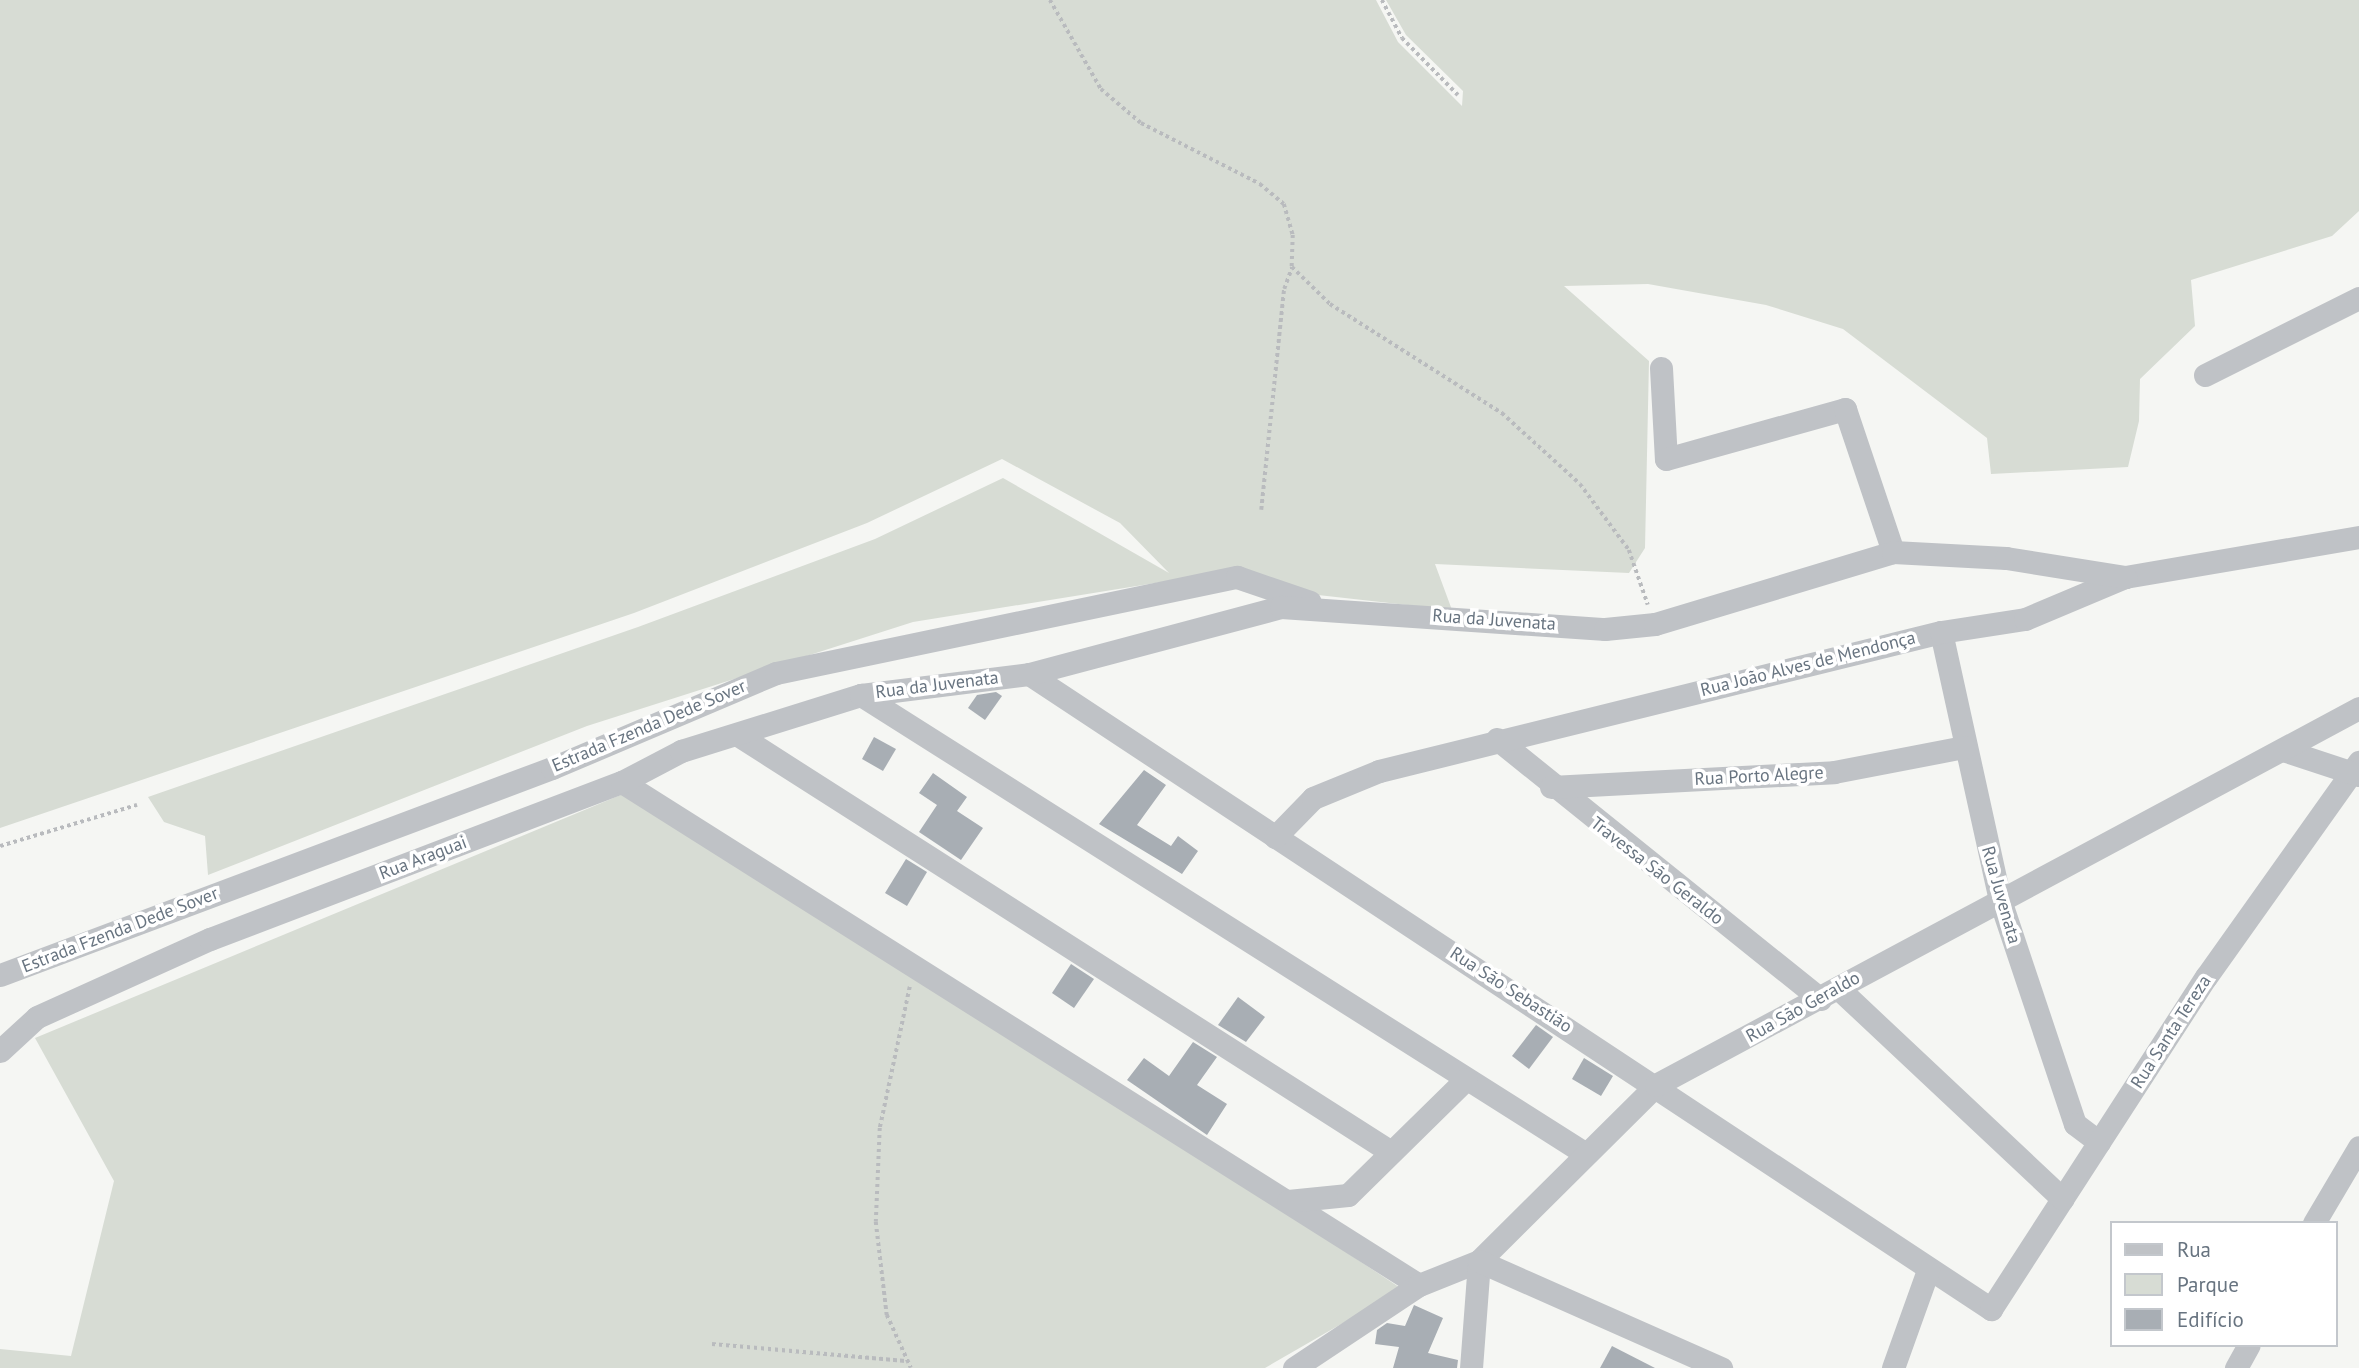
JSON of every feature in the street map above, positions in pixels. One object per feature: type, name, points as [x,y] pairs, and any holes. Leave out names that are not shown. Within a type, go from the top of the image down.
[{"type":"street","points":[[2204,375],[2359,298]]},
{"type":"street","points":[[1661,368],[1666,459],[1845,409],[1893,552]]},
{"type":"street","name":"Rua João Alves de Mendonça","points":[[1275,837],[1313,798],[1348,782],[1497,739],[1941,632],[2025,619],[2125,577],[2359,537]]},
{"type":"street","name":"Rua da Juvenata","points":[[861,695],[1028,674],[1281,607],[1319,607],[1605,629],[1655,624],[1893,552],[2006,558],[2125,577]]},
{"type":"street","name":"Estrada Fzenda Dede Sover","points":[[0,975],[552,768],[776,673],[1237,577],[1319,607]]},
{"type":"street","name":"Rua Juvenata","points":[[1941,632],[1964,747],[2000,900],[2075,1124],[2098,1142]]},
{"type":"street","name":"Rua São Sebastião","points":[[1028,674],[1656,1085],[1928,1270],[1991,1309]]},
{"type":"street","points":[[861,695],[1586,1154]]},
{"type":"street","name":"Rua Araguai","points":[[0,1051],[37,1017],[210,939],[622,782],[681,751],[861,695]]},
{"type":"street","name":"Rua São Geraldo","points":[[1294,1368],[1419,1285],[1479,1261],[1656,1085],[2359,708]]},
{"type":"street","points":[[738,735],[1388,1150]]},
{"type":"street","name":"Travessa São Geraldo","points":[[1497,739],[1551,787],[1829,993],[2063,1199]]},
{"type":"street","name":"Rua Porto Alegre","points":[[1551,787],[1834,772],[1964,747]]},
{"type":"street","points":[[2283,750],[2358,770]]},
{"type":"street","name":"Rua Santa Tereza","points":[[1991,1309],[2206,977],[2358,770]]},
{"type":"street","points":[[622,782],[1419,1285]]},
{"type":"street","points":[[1288,1201],[1348,1195],[1388,1150],[1466,1079]]},
{"type":"street","points":[[2315,1221],[2359,1147]]},
{"type":"street","points":[[1471,1368],[1479,1261],[1721,1368]]},
{"type":"street","points":[[1893,1368],[1928,1270]]},
{"type":"street","points":[[2236,1368],[2248,1347]]},
{"type":"path","points":[[1050,0],[1101,89],[1141,123],[1260,184],[1284,204],[1293,235],[1292,267],[1284,289],[1261,510]]},
{"type":"path","points":[[1382,0],[1402,38],[1458,95]]},
{"type":"path","points":[[1292,267],[1330,304],[1502,413],[1580,484],[1629,550],[1655,624]]},
{"type":"path","points":[[0,846],[136,805]]},
{"type":"path","points":[[911,1368],[887,1315],[876,1222],[880,1128],[915,968]]},
{"type":"path","points":[[712,1344],[908,1361]]},
{"type":"green space","points":[[0,0],[1376,0],[1398,42],[1462,106],[1463,91],[1406,35],[1386,0],[2359,0],[2359,211],[2332,236],[2191,280],[2195,326],[2140,379],[2139,421],[2128,467],[1991,474],[1987,438],[1843,329],[1766,305],[1648,284],[1564,286],[1649,361],[1645,548],[1629,573],[1435,564],[1452,610],[1318,595],[1236,570],[913,622],[587,726],[208,875],[205,836],[164,822],[148,797],[638,627],[875,539],[1003,478],[1169,573],[1120,523],[1002,459],[867,523],[634,613],[0,828]]},
{"type":"green space","points":[[623,794],[1164,1132],[1402,1289],[1265,1368],[0,1368],[0,1349],[71,1356],[114,1181],[35,1038]]},
{"type":"building","points":[[996,692],[1002,696],[985,720],[968,708],[977,695]]},
{"type":"building","points":[[874,737],[896,749],[883,771],[862,759]]},
{"type":"building","points":[[1144,770],[1166,785],[1137,825],[1171,846],[1178,836],[1198,851],[1182,874],[1099,824]]},
{"type":"building","points":[[933,773],[967,797],[957,811],[983,828],[961,860],[919,832],[937,805],[919,793]]},
{"type":"building","points":[[906,859],[927,872],[907,906],[885,893]]},
{"type":"building","points":[[1071,964],[1094,979],[1074,1008],[1052,993]]},
{"type":"building","points":[[1238,997],[1265,1017],[1246,1042],[1218,1025]]},
{"type":"building","points":[[1536,1025],[1553,1037],[1529,1069],[1512,1056]]},
{"type":"building","points":[[1193,1042],[1217,1057],[1197,1085],[1227,1104],[1207,1135],[1127,1080],[1144,1058],[1169,1076]]},
{"type":"building","points":[[1584,1058],[1613,1076],[1601,1096],[1572,1079]]},
{"type":"building","points":[[1414,1305],[1443,1318],[1428,1353],[1458,1360],[1457,1368],[1393,1368],[1399,1347],[1375,1344],[1377,1330],[1387,1323],[1405,1326]]},
{"type":"building","points":[[1612,1346],[1655,1368],[1600,1368]]}]
